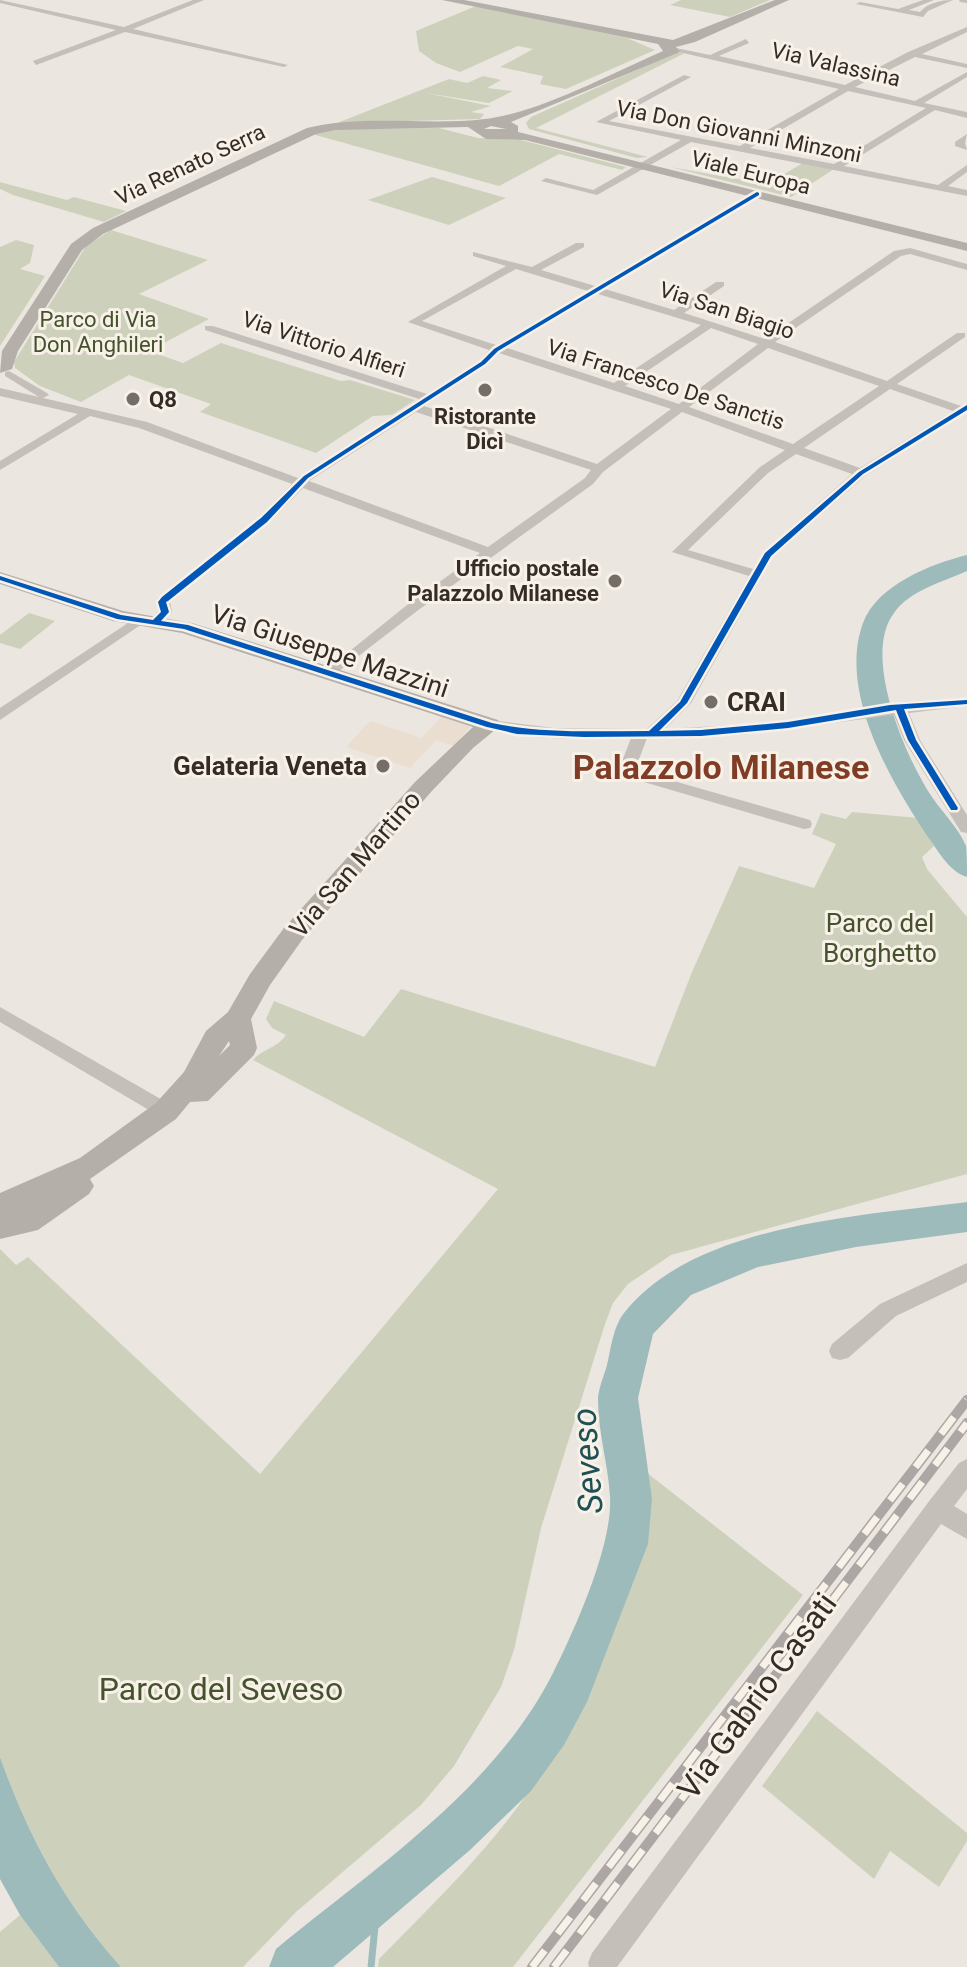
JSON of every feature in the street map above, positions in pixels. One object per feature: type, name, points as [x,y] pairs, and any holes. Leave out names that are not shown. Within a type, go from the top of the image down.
[{"type":"street","points":[[36,63],[200,0]]},
{"type":"street","name":"Via Valassina","points":[[447,0],[677,47],[967,115]]},
{"type":"street","points":[[483,125],[514,129],[677,47],[784,0]]},
{"type":"street","points":[[901,12],[930,0]]},
{"type":"street","points":[[860,4],[923,15],[925,10],[949,0]]},
{"type":"street","points":[[0,1],[284,65]]},
{"type":"street","points":[[740,150],[846,88],[967,29]]},
{"type":"street","points":[[713,56],[746,41]]},
{"type":"street","points":[[911,54],[967,66]]},
{"type":"street","points":[[917,103],[967,74]]},
{"type":"street","name":"Via Don Giovanni Minzoni","points":[[687,77],[600,122],[967,193]]},
{"type":"street","points":[[836,167],[934,107]]},
{"type":"street","points":[[483,125],[514,129]]},
{"type":"street","name":"Via Renato Serra","points":[[4,368],[76,247],[98,231],[312,131],[335,126],[483,125]]},
{"type":"street","name":"Viale Europa","points":[[514,129],[642,165],[967,247]]},
{"type":"street","points":[[967,137],[958,144],[967,147]]},
{"type":"street","points":[[546,181],[594,193],[688,140]]},
{"type":"street","points":[[941,187],[967,168]]},
{"type":"street","points":[[0,715],[146,621],[165,612],[162,602],[165,599],[264,520],[306,477],[483,363],[496,350],[757,194]]},
{"type":"street","points":[[532,271],[580,245]]},
{"type":"street","points":[[330,674],[589,481],[599,469],[768,344],[901,251],[967,267]]},
{"type":"street","name":"Via San Biagio","points":[[477,254],[676,313],[965,408]]},
{"type":"street","name":"Via Francesco De Sanctis","points":[[514,266],[413,322],[682,408],[861,473]]},
{"type":"street","points":[[676,313],[720,284]]},
{"type":"street","points":[[616,387],[710,324]]},
{"type":"street","name":"Via Vittorio Alfieri","points":[[209,328],[428,398]]},
{"type":"street","points":[[755,574],[679,552],[764,470],[961,335]]},
{"type":"street","points":[[4,368],[63,405]]},
{"type":"street","points":[[0,392],[143,425],[490,552]]},
{"type":"street","points":[[414,407],[599,469]]},
{"type":"street","points":[[804,824],[625,769],[647,733],[683,703],[768,555],[861,473],[965,408]]},
{"type":"street","points":[[0,466],[89,412]]},
{"type":"street","name":"Via Giuseppe Mazzini","points":[[0,578],[146,621],[185,627],[517,731],[647,733],[743,730],[894,708],[967,702]]},
{"type":"street","points":[[894,708],[967,828]]},
{"type":"street","name":"Via San Martino","points":[[0,1210],[15,1197],[60,1182],[90,1166],[166,1111],[194,1079],[215,1038],[238,1019],[259,980],[293,934],[432,777],[465,743],[490,725]]},
{"type":"street","points":[[0,1014],[166,1111]]},
{"type":"street","name":"Via San Martino","points":[[0,1227],[34,1218],[170,1123],[244,1048],[238,1019]]},
{"type":"street","points":[[840,1351],[888,1310],[967,1272]]},
{"type":"street","name":"Via Gabrio Casati","points":[[602,1963],[967,1470]]},
{"type":"street","points":[[938,1508],[967,1528]]},
{"type":"green space","points":[[681,0],[770,0],[730,17],[670,5]]},
{"type":"green space","points":[[476,6],[627,38],[655,50],[566,89],[540,84],[543,76],[500,67],[533,49],[518,46],[460,72],[436,63],[419,51],[416,31]]},
{"type":"green space","points":[[687,52],[536,128],[648,157],[637,158],[529,129],[526,123],[531,117],[675,53]]},
{"type":"green space","points":[[483,76],[501,80],[487,88],[513,91],[489,103],[426,93],[491,106],[471,112],[484,114],[480,119],[337,123],[449,79],[467,83]]},
{"type":"green space","points":[[439,128],[478,138],[521,140],[626,167],[622,170],[559,154],[499,186],[312,134],[338,129]]},
{"type":"green space","points":[[803,163],[834,169],[791,197],[670,167],[767,184]]},
{"type":"green space","points":[[432,177],[506,198],[449,225],[368,200]]},
{"type":"green space","points":[[0,182],[67,200],[74,197],[126,211],[104,222],[13,195],[0,189]]},
{"type":"green space","name":"Parco di Via Don Anghileri","points":[[111,230],[208,260],[139,294],[209,319],[149,351],[183,363],[221,343],[341,381],[350,380],[415,400],[392,415],[373,416],[316,453],[200,412],[211,404],[129,375],[81,402],[40,386],[15,368],[14,362],[86,246]]},
{"type":"green space","points":[[16,240],[34,245],[30,263],[20,269],[45,276],[0,346],[0,247]]},
{"type":"green space","points":[[29,613],[55,621],[20,649],[0,643],[0,635]]},
{"type":"green space","name":"Parco del Seveso","points":[[852,812],[919,818],[934,846],[922,857],[927,869],[967,917],[967,1174],[671,1255],[628,1284],[613,1303],[605,1324],[541,1528],[514,1650],[501,1687],[454,1766],[421,1805],[296,1912],[243,1967],[121,1967],[82,1919],[50,1868],[23,1815],[0,1757],[0,1249],[16,1265],[28,1257],[260,1474],[498,1189],[253,1060],[286,1035],[272,1028],[266,1019],[274,1001],[364,1037],[401,989],[655,1067],[692,972],[739,866],[814,888],[836,844],[812,834],[821,813],[846,819]]},
{"type":"green space","points":[[646,1472],[803,1595],[513,1967],[378,1967],[379,1959],[487,1846],[519,1805],[558,1745],[592,1678],[620,1608],[639,1531]]},
{"type":"green space","points":[[817,1711],[967,1833],[967,1841],[939,1887],[890,1851],[874,1879],[762,1786]]},
{"type":"green space","points":[[20,1915],[59,1967],[0,1967],[0,1932]]},
{"type":"shaded area","points":[[442,716],[471,725],[454,746],[436,740],[410,768],[346,747],[370,721],[422,738]]},
{"type":"water","points":[[0,1757],[23,1815],[50,1868],[82,1919],[121,1967],[59,1967],[20,1915],[0,1879]]},
{"type":"waterway","name":"Seveso","points":[[967,562],[908,588],[895,597],[876,621],[872,638],[873,692],[890,745],[938,830],[967,867]]},
{"type":"waterway","name":"Seveso","points":[[294,1967],[453,1833],[514,1774],[548,1729],[571,1686],[627,1544],[631,1499],[618,1398],[636,1326],[678,1284],[753,1253],[856,1232],[967,1217]]},
{"type":"waterway","points":[[371,1967],[378,1896]]},
{"type":"railway","points":[[532,1967],[967,1400]]},
{"type":"railway","points":[[554,1967],[967,1423]]},
{"type":"cycle path","points":[[155,622],[165,612],[162,602],[165,599],[264,520],[306,477],[483,363],[496,350],[757,194]]},
{"type":"cycle path","points":[[652,733],[683,703],[768,555],[861,473],[967,407]]},
{"type":"cycle path","points":[[0,578],[120,617],[185,627],[517,731],[701,733],[788,725],[890,708],[967,702]]},
{"type":"cycle path","points":[[899,707],[912,740],[954,808]]},
{"type":"place","name":"Ristorante Dicì","points":[[485,390]]},
{"type":"place","name":"Q8","points":[[133,399]]},
{"type":"place","name":"Ufficio postale Palazzolo Milanese","points":[[615,581]]},
{"type":"place","name":"CRAI","points":[[711,702]]},
{"type":"place","name":"Gelateria Veneta","points":[[383,766]]},
{"type":"district","name":"Palazzolo Milanese","points":[[721,767]]},
{"type":"park label","name":"Parco del Borghetto","points":[[880,938]]}]
